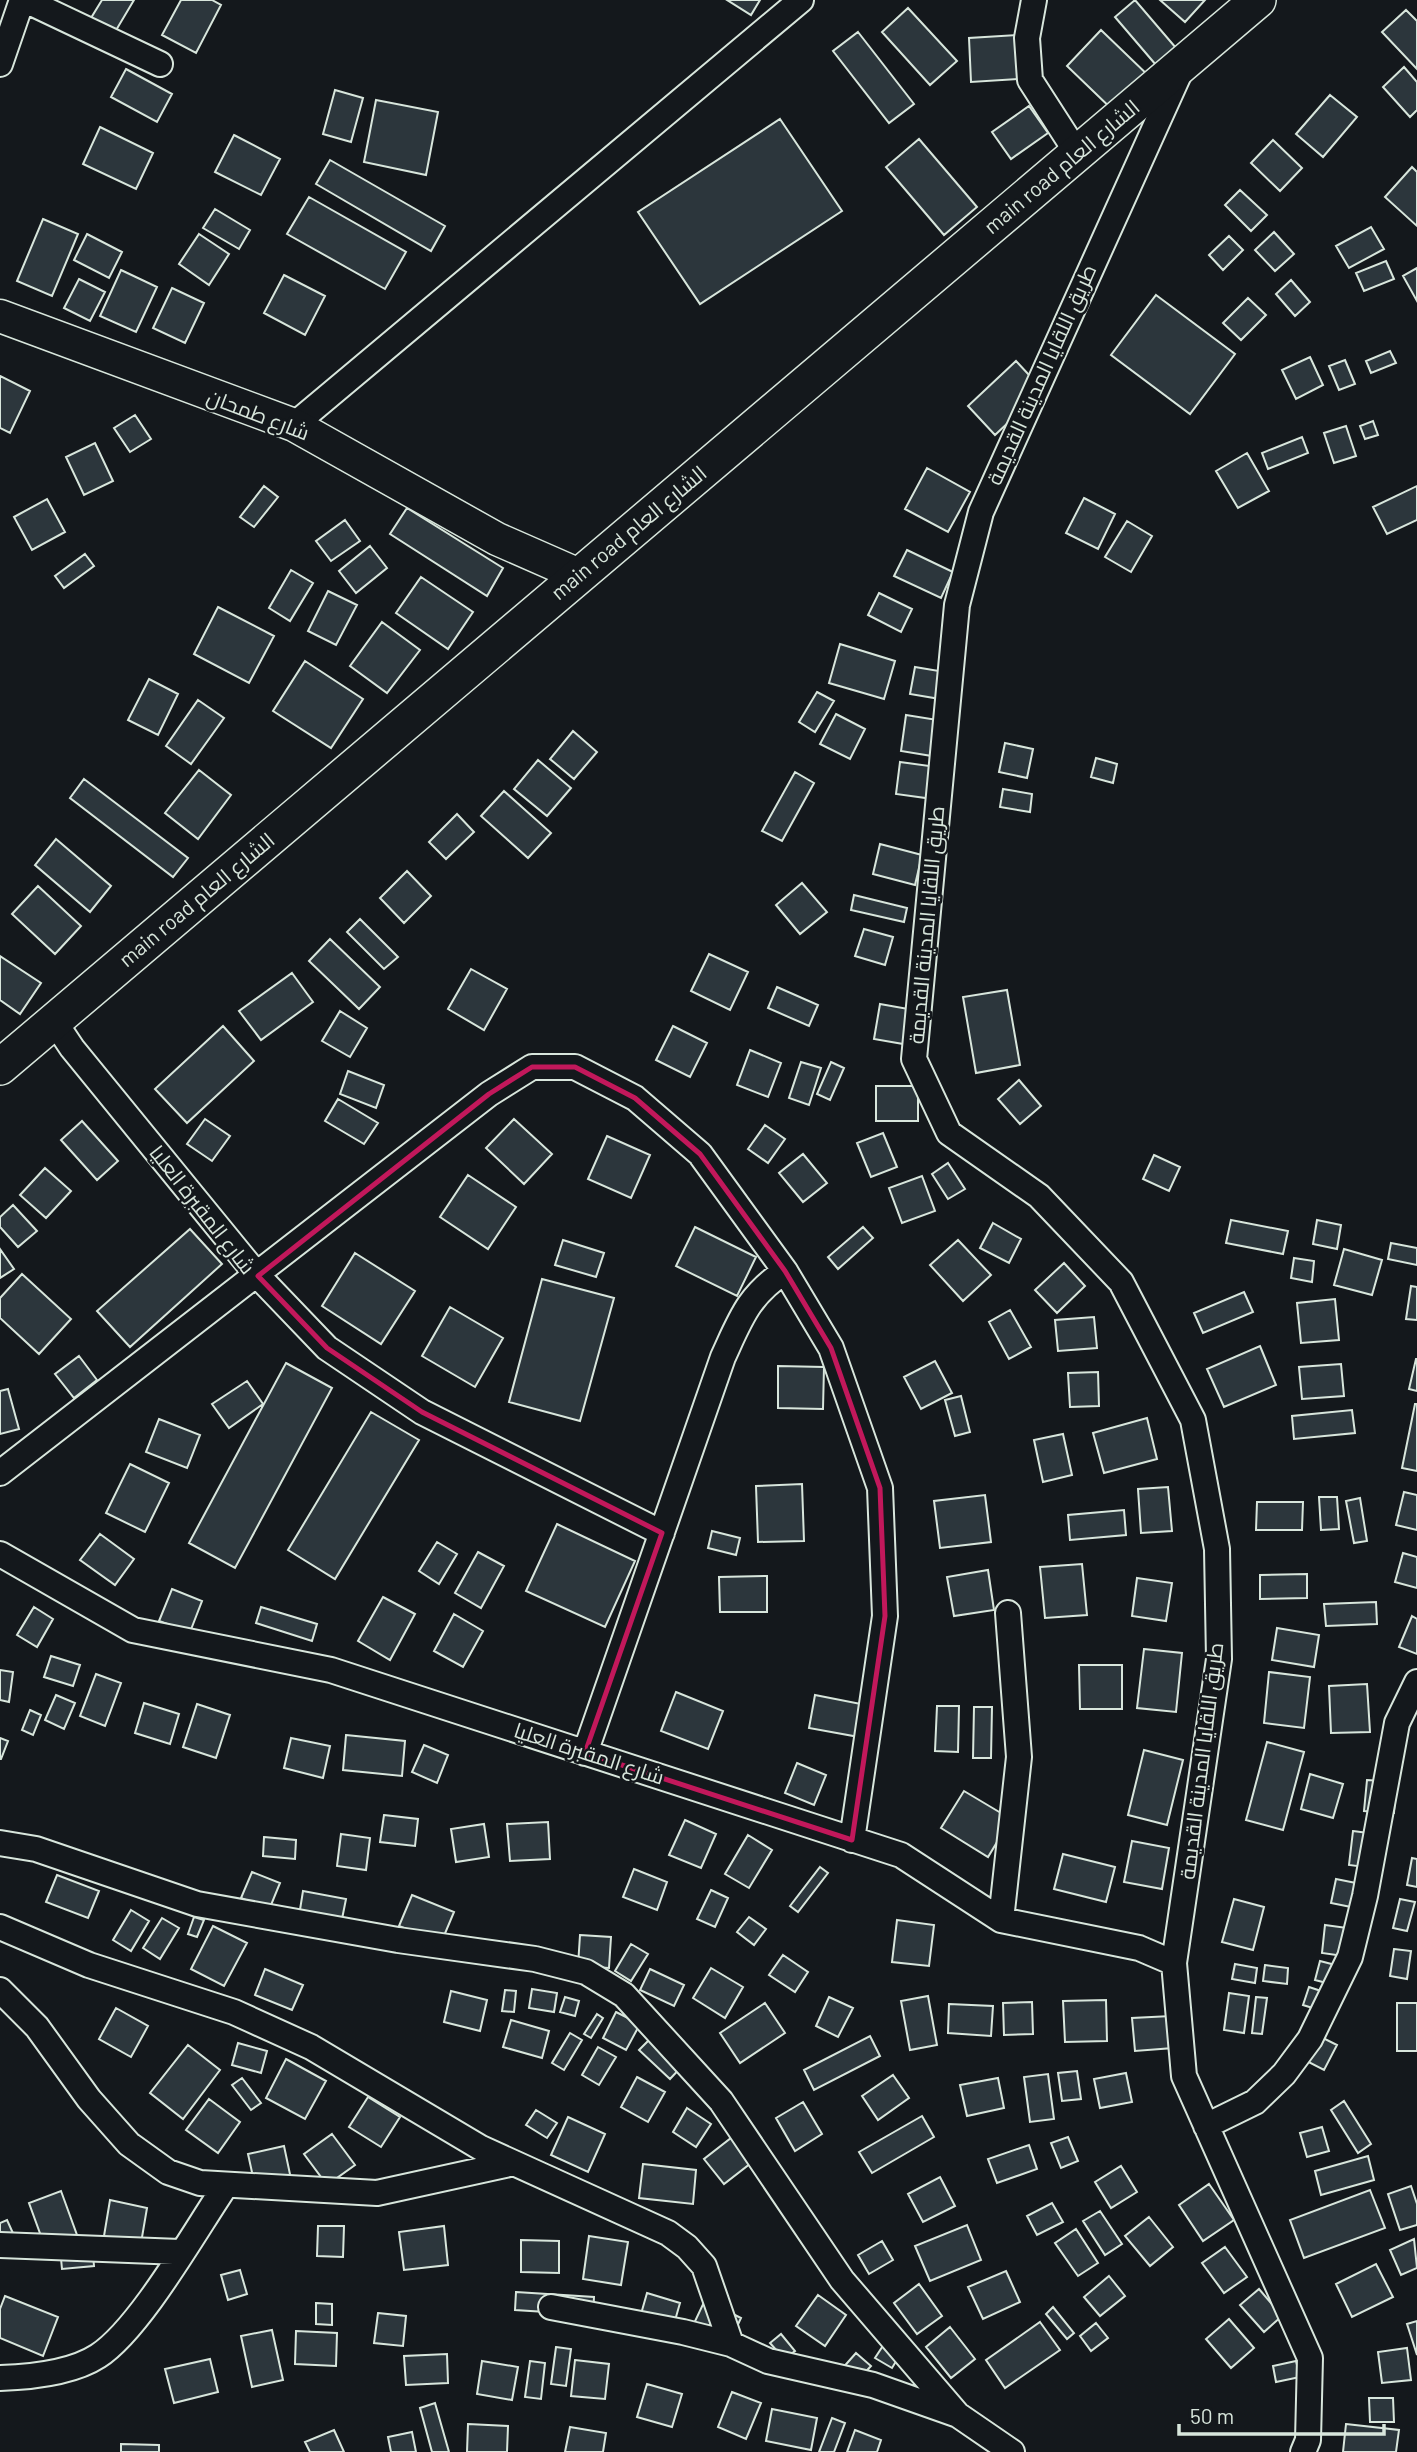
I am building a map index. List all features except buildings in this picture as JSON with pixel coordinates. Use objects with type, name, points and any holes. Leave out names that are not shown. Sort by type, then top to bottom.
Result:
[{"type":"main road","name":"main road الشارع العام","points":[[0,1067],[1258,0]]},
{"type":"street","points":[[0,64],[24,0],[160,64]]},
{"type":"street","points":[[294,425],[801,0]]},
{"type":"street","points":[[1034,0],[1027,38],[1030,80],[1077,153]]},
{"type":"street","name":"طريق اللقايا المدينة القديمة","points":[[1184,63],[1063,325],[981,512],[957,605],[914,1059],[949,1133],[1039,1196],[1121,1282],[1193,1420],[1217,1549],[1219,1659],[1174,1963],[1184,2076],[1310,2358],[1308,2441],[1303,2452]]},
{"type":"street","name":"شارع طمحان","points":[[0,316],[294,425],[498,538],[579,575]]},
{"type":"street","name":"شارع المقبرة العليا","points":[[0,1473],[258,1276],[72,1048],[54,1021]]},
{"type":"street","points":[[662,1533],[422,1412],[327,1348],[258,1276],[489,1094],[532,1067],[575,1067],[635,1098],[699,1154],[785,1271],[831,1348],[880,1488],[885,1616],[852,1840]]},
{"type":"street","points":[[585,1753],[723,1357],[741,1317],[760,1288],[785,1271]]},
{"type":"street","name":"شارع المقبرة العليا","points":[[0,1553],[134,1630],[331,1670],[901,1855],[1000,1920],[1139,1948],[1174,1963]]},
{"type":"street","points":[[1000,1920],[1019,1757],[1008,1614]]},
{"type":"street","points":[[1206,2126],[1255,2102],[1284,2074],[1310,2039],[1350,1957],[1365,1896],[1397,1723],[1417,1682]]},
{"type":"street","points":[[0,1843],[36,1849],[197,1904],[398,1940],[535,1959],[586,1972],[624,1995],[721,2101],[842,2280],[958,2415],[1012,2452]]},
{"type":"street","points":[[0,1927],[89,1965],[234,2012],[300,2042],[481,2148],[668,2233],[687,2247],[704,2266],[731,2344]]},
{"type":"street","points":[[0,1990],[37,2027],[89,2099],[130,2144],[168,2172],[200,2183],[377,2193],[514,2163]]},
{"type":"street","points":[[0,2378],[40,2376],[98,2357],[131,2325],[226,2185]]},
{"type":"street","points":[[0,2245],[180,2252]]},
{"type":"street","points":[[551,2307],[731,2344],[768,2361],[873,2385],[958,2415]]},
{"type":"highlighted area","points":[[532,1067],[575,1067],[635,1098],[700,1154],[785,1271],[831,1348],[880,1488],[885,1616],[852,1840],[585,1753],[662,1533],[422,1412],[327,1348],[258,1276],[489,1094]]}]
